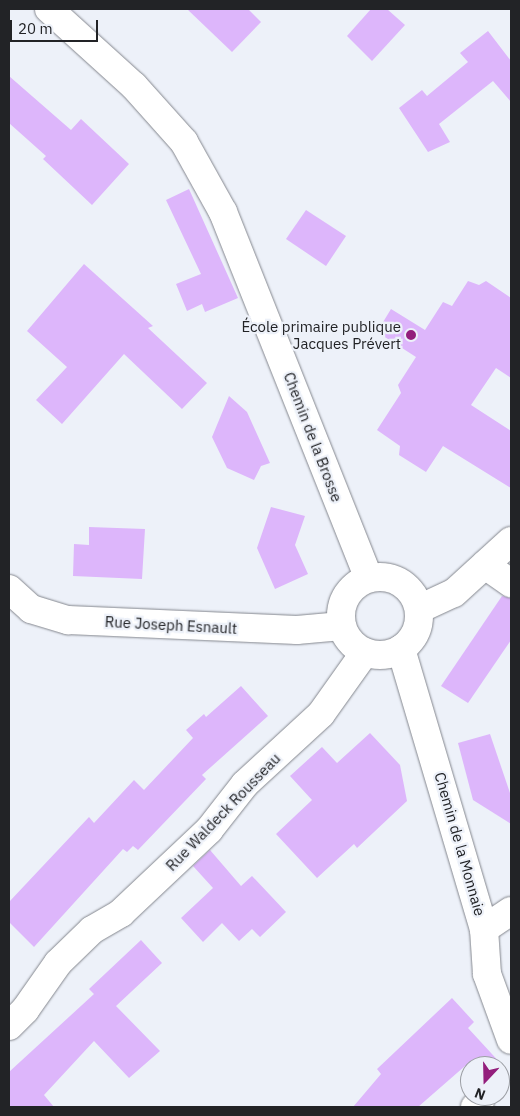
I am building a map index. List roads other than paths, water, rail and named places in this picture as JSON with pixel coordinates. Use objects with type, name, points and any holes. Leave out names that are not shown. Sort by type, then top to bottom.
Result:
[{"type":"street","name":"Chemin de la Brosse","points":[[49,9],[134,86],[184,142],[223,212],[369,578]]},
{"type":"street","points":[[419,609],[454,593],[511,541]]},
{"type":"street","points":[[485,565],[511,583]]},
{"type":"street","points":[[369,578],[395,579],[415,596],[419,609],[416,632],[401,649],[377,655],[365,652],[355,646],[342,626],[342,608],[349,592],[369,578]]},
{"type":"street","name":"Rue Joseph Esnault","points":[[9,589],[32,609],[68,620],[297,630],[342,626]]},
{"type":"street","name":"Chemin de la Monnaie","points":[[401,649],[484,929],[487,974],[511,1040]]},
{"type":"street","name":"Rue Waldeck Rousseau","points":[[9,1026],[25,1010],[58,963],[92,930],[121,913],[209,830],[246,784],[321,714],[365,652]]},
{"type":"street","points":[[484,929],[511,911]]},
{"type":"place","name":"École primaire publique Jacques Prévert","points":[[411,335]]}]
